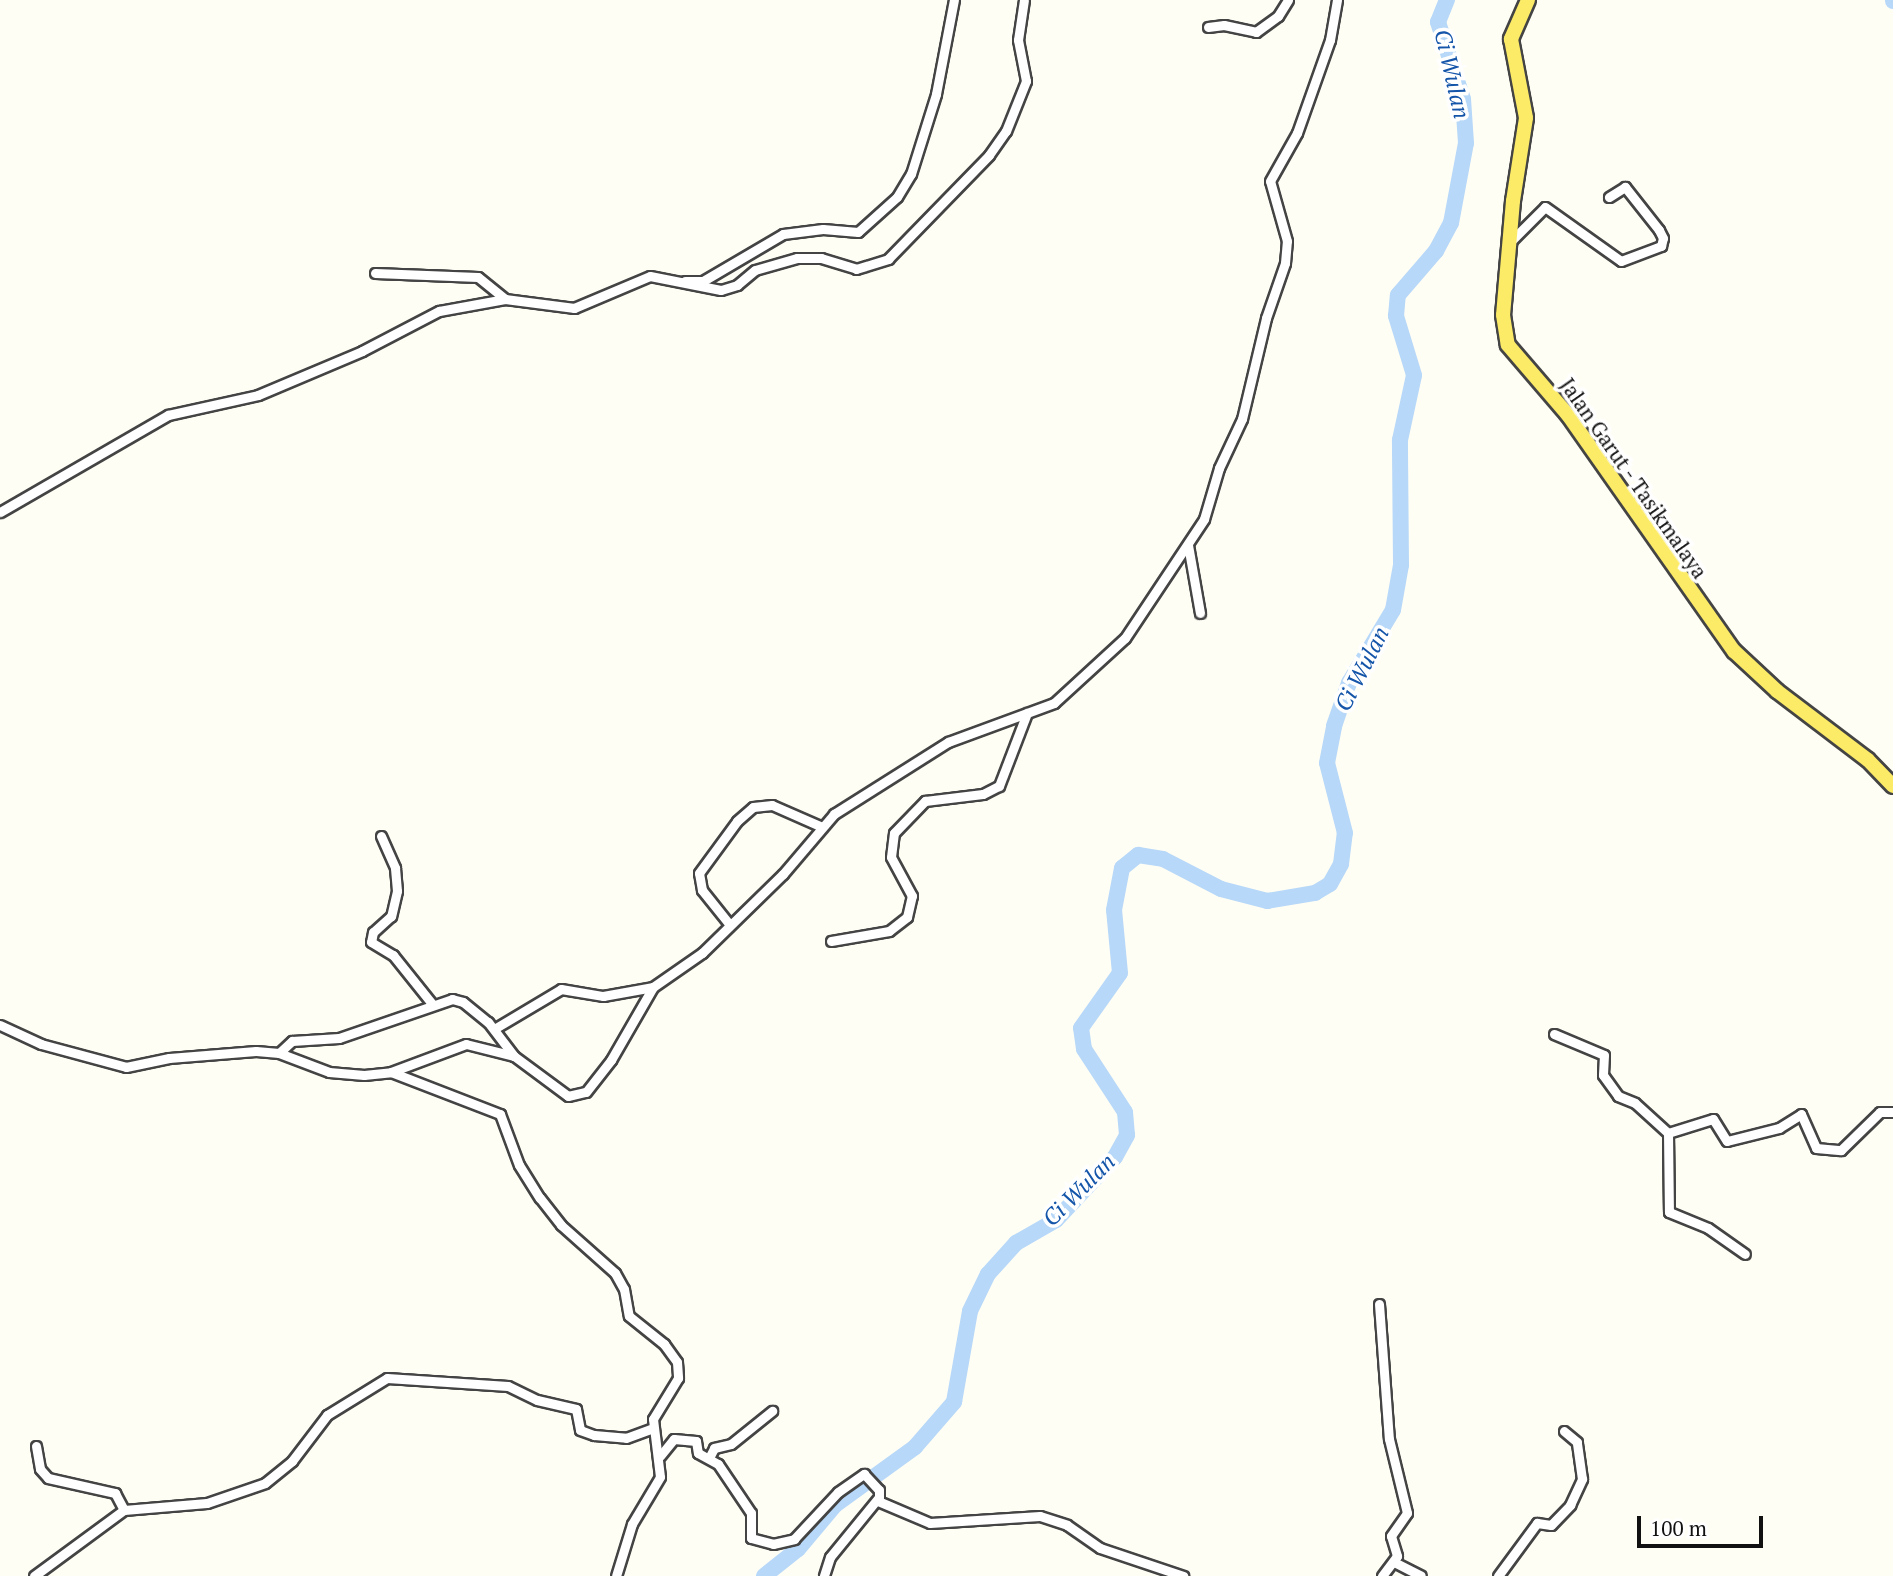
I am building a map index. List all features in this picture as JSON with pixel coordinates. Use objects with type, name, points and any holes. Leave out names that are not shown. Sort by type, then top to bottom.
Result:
[{"type":"main road","name":"Jalan Garut - Tasikmalaya","points":[[1528,0],[1511,39],[1526,118],[1503,315],[1512,351],[1582,434],[1734,651],[1777,691],[1868,760],[1893,786]]},
{"type":"street","points":[[0,512],[177,411],[258,395],[362,351],[433,313],[505,299],[574,309],[650,276],[679,281],[703,281],[783,234],[823,229],[858,232],[897,197],[911,174],[936,94],[954,0]]},
{"type":"street","points":[[679,281],[700,289],[721,290],[737,285],[755,270],[797,258],[821,258],[856,269],[894,256],[989,155],[1006,131],[1026,81],[1017,40],[1024,0]]},
{"type":"street","points":[[1208,27],[1224,25],[1256,32],[1278,16],[1288,0]]},
{"type":"street","points":[[494,1029],[561,989],[570,987],[603,996],[653,987],[678,972],[783,874],[820,826],[948,742],[1054,703],[1114,651],[1204,519],[1251,390],[1266,318],[1285,263],[1287,241],[1270,181],[1297,133],[1330,40],[1337,0]]},
{"type":"street","points":[[1510,242],[1545,206],[1621,261],[1661,246],[1659,230],[1625,187],[1620,186],[1609,197]]},
{"type":"street","points":[[375,273],[478,277],[505,299]]},
{"type":"street","points":[[1188,545],[1200,613]]},
{"type":"street","points":[[831,940],[889,931],[907,917],[912,896],[891,857],[894,833],[925,800],[983,794],[999,786],[1027,713]]},
{"type":"street","points":[[730,925],[702,890],[699,873],[737,821],[753,807],[772,805],[820,826]]},
{"type":"street","points":[[381,836],[395,868],[397,891],[391,916],[373,932],[371,942],[393,955],[433,1005]]},
{"type":"street","points":[[279,1053],[292,1041],[339,1038],[452,999],[463,1002],[494,1029],[514,1056],[562,1094],[579,1096],[602,1073],[653,987]]},
{"type":"street","points":[[0,1025],[41,1044],[126,1068],[169,1058],[243,1051],[279,1053],[329,1072],[391,1072],[466,1044],[514,1056]]},
{"type":"street","points":[[1553,1034],[1604,1055],[1603,1075],[1618,1096],[1634,1103],[1668,1133],[1669,1212],[1708,1228],[1745,1254]]},
{"type":"street","points":[[391,1072],[500,1114],[519,1165],[540,1198],[561,1225],[615,1273],[624,1289],[629,1316],[664,1344],[677,1362],[678,1378],[654,1414],[653,1428],[660,1456],[657,1484],[632,1524],[616,1576]]},
{"type":"street","points":[[1668,1133],[1713,1119],[1727,1141],[1779,1129],[1801,1114],[1818,1149],[1841,1150],[1880,1112],[1893,1112]]},
{"type":"street","points":[[1380,1304],[1389,1440],[1407,1513],[1391,1536],[1398,1552],[1394,1562],[1382,1576]]},
{"type":"street","points":[[34,1576],[124,1510],[207,1503],[265,1483],[292,1461],[327,1415],[387,1377],[508,1386],[539,1401],[576,1409],[579,1428],[591,1435],[626,1438],[653,1428]]},
{"type":"street","points":[[709,1458],[715,1448],[731,1444],[772,1411]]},
{"type":"street","points":[[1498,1576],[1537,1523],[1551,1525],[1570,1505],[1583,1477],[1577,1442],[1564,1431]]},
{"type":"street","points":[[660,1456],[671,1441],[689,1438],[696,1441],[698,1453],[709,1458],[751,1513],[751,1538],[773,1544],[794,1539],[844,1486],[859,1474],[865,1476],[879,1490],[878,1501],[830,1557],[824,1576]]},
{"type":"street","points":[[36,1446],[44,1475],[115,1493],[124,1510]]},
{"type":"street","points":[[878,1501],[930,1523],[1040,1516],[1067,1525],[1100,1548],[1183,1576]]},
{"type":"street","points":[[1394,1562],[1421,1576]]},
{"type":"waterway","name":"Ci Wulan","points":[[764,1576],[798,1549],[835,1505],[915,1447],[954,1402],[970,1311],[988,1274],[1016,1243],[1056,1220],[1115,1157],[1127,1135],[1125,1112],[1084,1049],[1081,1028],[1120,973],[1114,910],[1122,868],[1138,855],[1163,859],[1221,889],[1267,901],[1315,893],[1330,884],[1341,864],[1345,833],[1327,763],[1334,726],[1349,683],[1393,610],[1401,565],[1400,440],[1414,375],[1396,316],[1398,295],[1436,251],[1451,223],[1466,143],[1463,99],[1438,22],[1447,0]]}]
